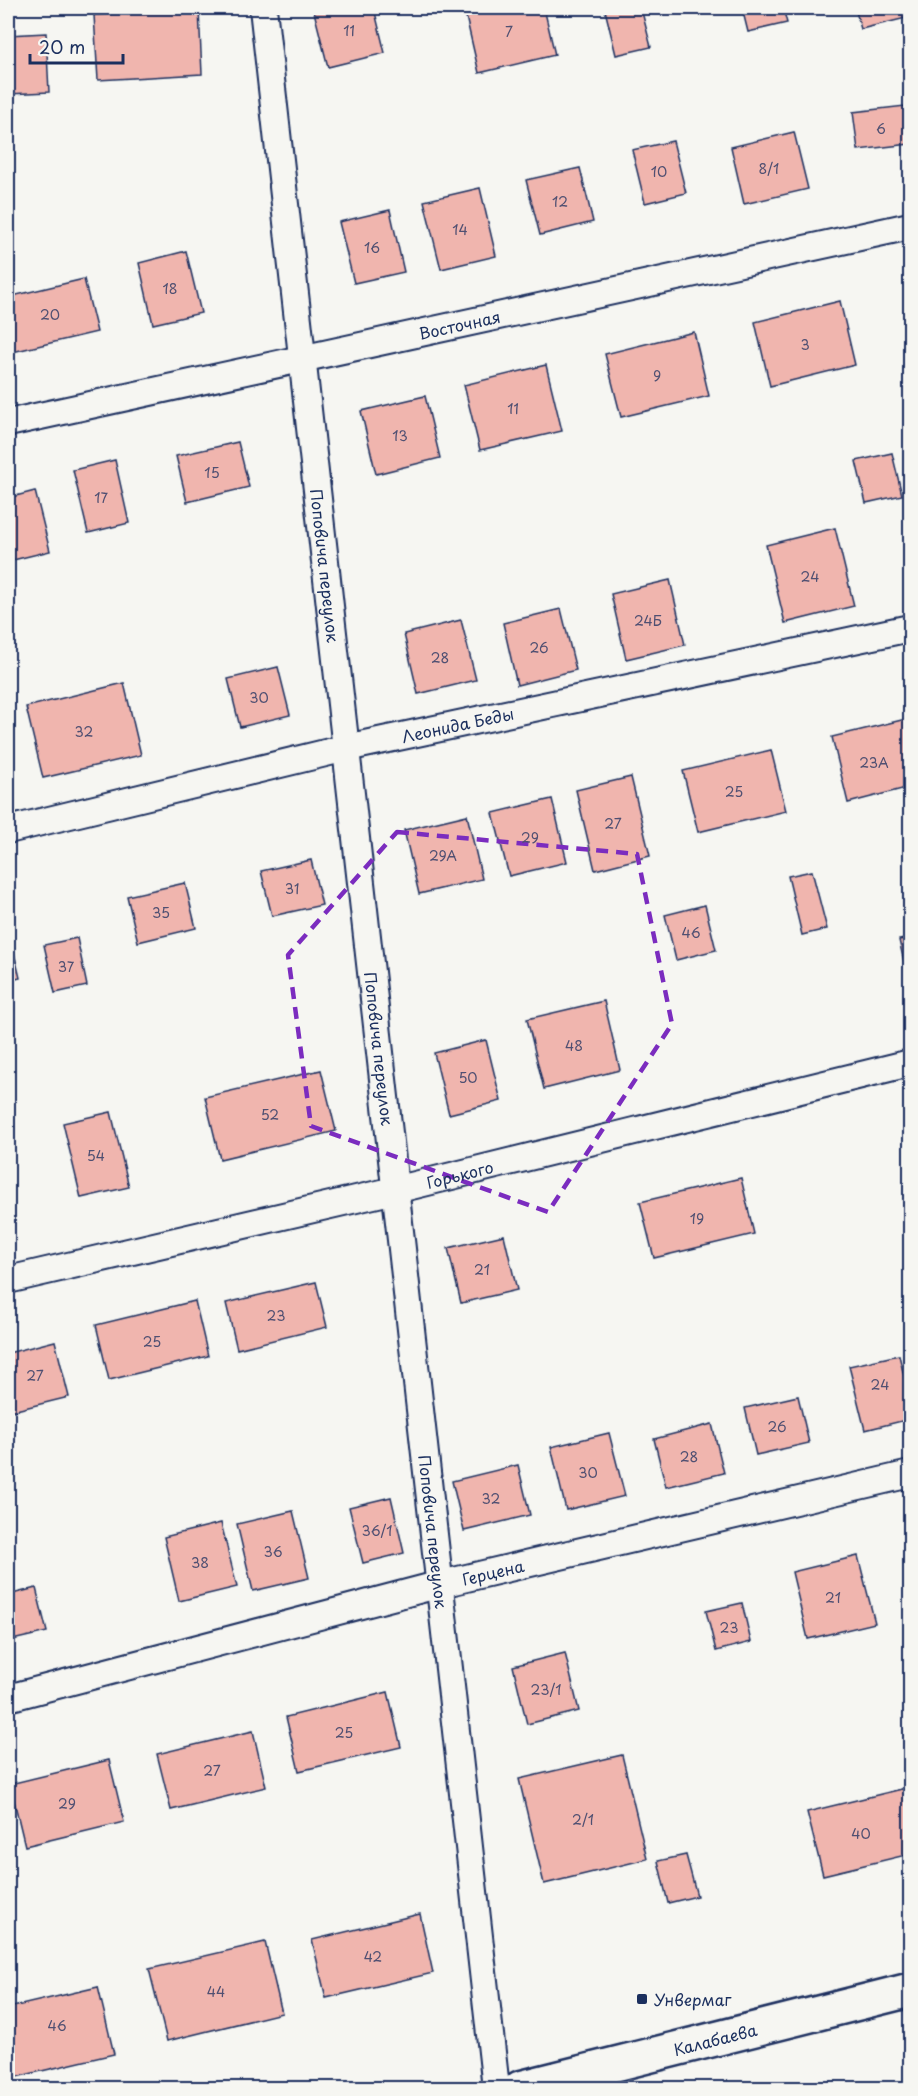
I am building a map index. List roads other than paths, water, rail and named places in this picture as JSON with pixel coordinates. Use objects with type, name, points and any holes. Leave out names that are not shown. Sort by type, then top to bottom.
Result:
[{"type":"street","name":"Поповича переулок","points":[[263,8],[496,2088]]},
{"type":"street","name":"Восточная","points":[[8,423],[910,226]]},
{"type":"street","name":"Леонида Беды","points":[[8,830],[346,748],[910,628]]},
{"type":"street","name":"Горького","points":[[8,1280],[395,1190],[910,1063]]},
{"type":"street","name":"Герцена","points":[[8,1698],[441,1584],[910,1474]]},
{"type":"street","name":"Калабаева","points":[[520,2088],[910,1990]]},
{"type":"place","name":"Унвермаг","points":[[642,1999]]}]
